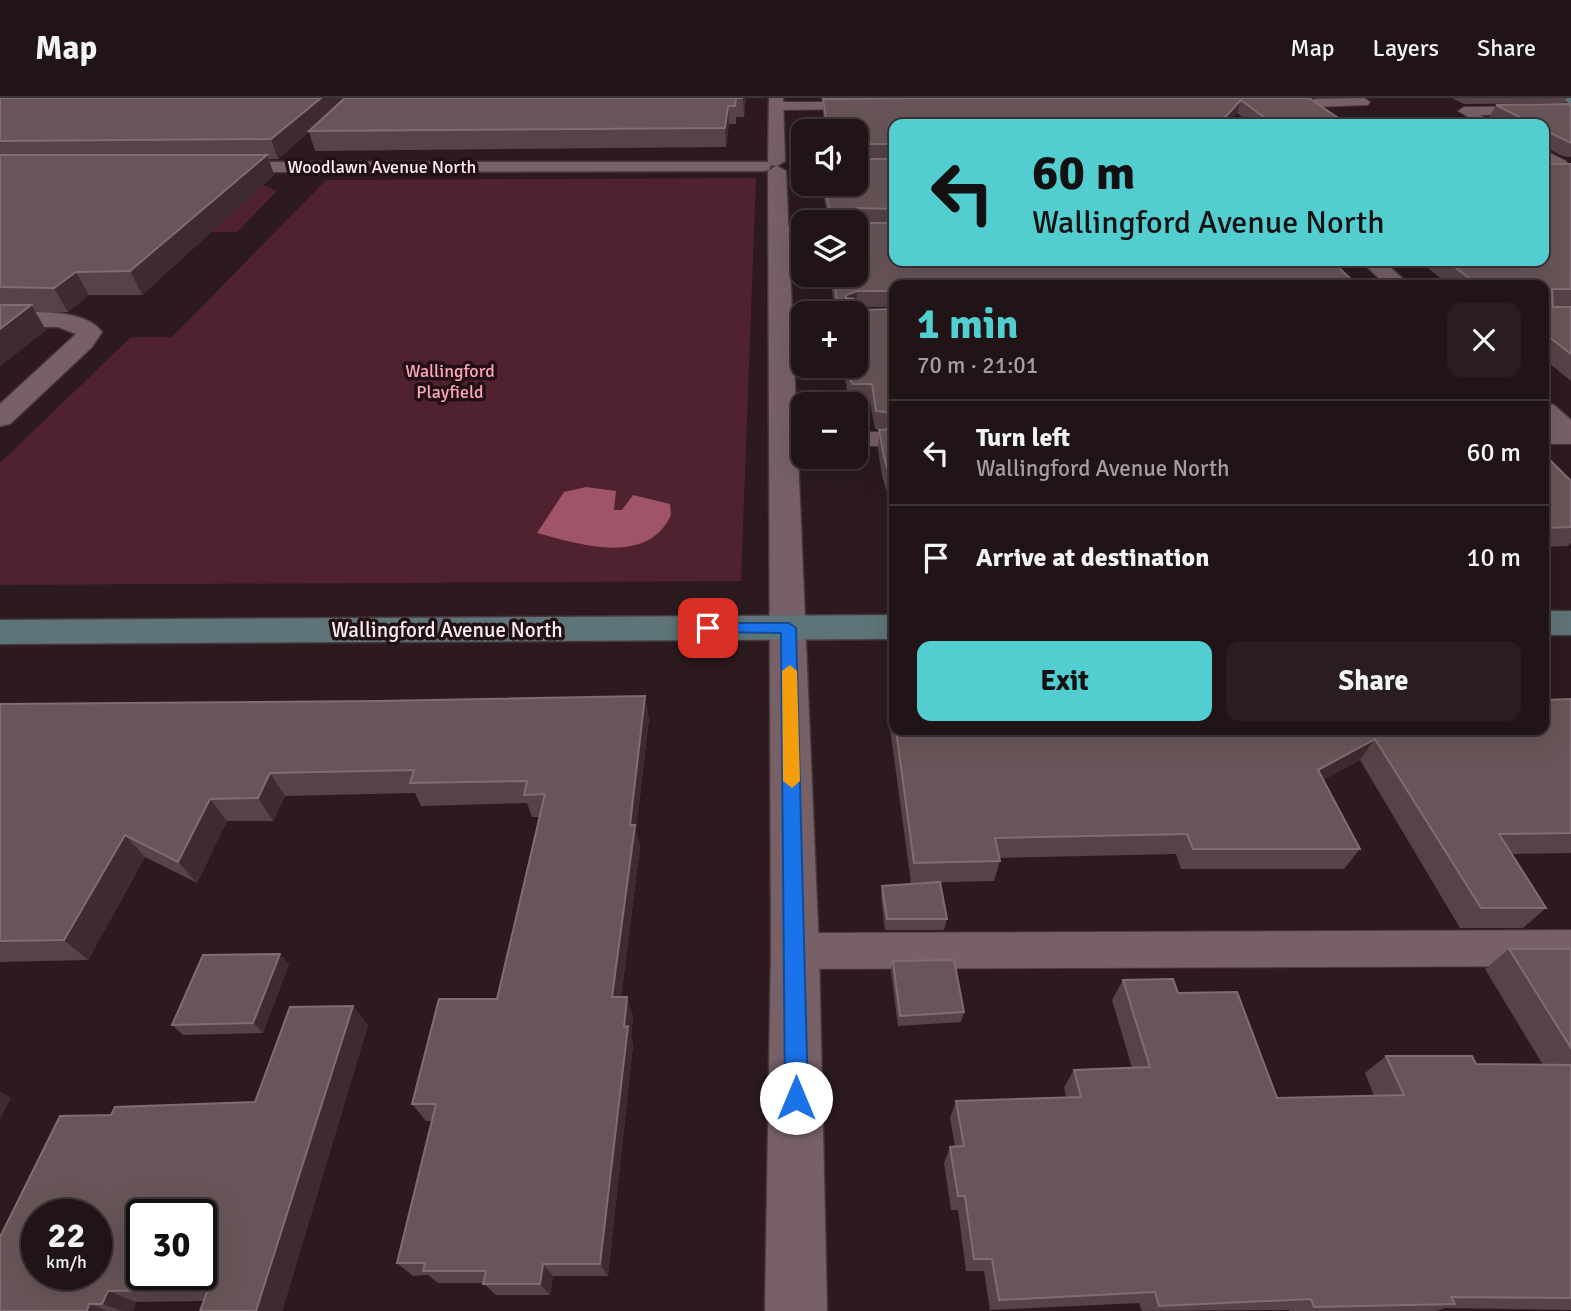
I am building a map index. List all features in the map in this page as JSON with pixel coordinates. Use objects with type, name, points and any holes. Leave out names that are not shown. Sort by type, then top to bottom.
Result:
[{"type":"street","points":[[776,102],[772,166],[791,231]]},
{"type":"street","points":[[284,167],[300,153]]},
{"type":"street","name":"Woodlawn Avenue North","points":[[201,167],[772,166]]},
{"type":"street","points":[[1377,266],[1393,280]]},
{"type":"street","points":[[0,320],[56,320],[78,323],[90,332],[83,342],[0,418]]},
{"type":"street","points":[[1549,416],[1571,436]]},
{"type":"street","points":[[792,469],[789,628],[796,1311]]},
{"type":"street","points":[[1549,623],[1571,623]]},
{"type":"street","name":"Wallingford Avenue North","points":[[0,632],[889,627]]},
{"type":"lane","points":[[1321,118],[1312,111],[1312,100],[1364,102]]},
{"type":"lane","points":[[776,102],[876,106]]},
{"type":"lane","points":[[1479,119],[1464,111],[1571,110]]},
{"type":"lane","points":[[1549,437],[1571,436]]},
{"type":"lane","points":[[868,439],[889,439]]},
{"type":"lane","points":[[794,951],[1571,948]]},
{"type":"green space","name":"Wallingford Playfield","points":[[756,178],[741,581],[0,585],[0,463],[131,337],[172,337],[326,180]]},
{"type":"green space","points":[[161,186],[265,186],[277,191],[237,232],[209,232]]},
{"type":"shaded area","points":[[586,487],[616,491],[614,510],[622,510],[633,495],[670,504],[671,515],[660,531],[646,541],[629,546],[592,546],[537,533],[564,492]]},
{"type":"building","points":[[0,98],[321,98],[271,139],[0,141]]},
{"type":"building","points":[[345,98],[736,98],[735,106],[728,106],[725,128],[309,131]]},
{"type":"building","points":[[1309,98],[1340,119],[1266,119],[1241,100],[1224,119],[889,119],[889,144],[868,144],[868,119],[826,119],[823,99]]},
{"type":"building","points":[[1571,104],[1571,143],[1549,132],[1549,119],[1523,119],[1496,105]]},
{"type":"building","points":[[0,155],[267,155],[130,271],[76,272],[54,288],[0,287]]},
{"type":"building","points":[[868,159],[889,159],[889,209],[830,210],[827,196],[868,196]]},
{"type":"building","points":[[1549,164],[1571,164],[1571,289],[1552,289],[1553,307],[1571,307],[1571,354],[1549,337],[1549,280],[1472,280],[1453,266],[1549,266]]},
{"type":"building","points":[[868,223],[889,223],[889,266],[1337,266],[1352,280],[889,280],[889,291],[857,291],[846,295],[846,298],[855,301],[837,301],[835,287],[868,287]]},
{"type":"building","points":[[0,305],[31,305],[0,329]]},
{"type":"building","points":[[889,309],[889,412],[876,411],[872,384],[852,384],[850,378],[868,378],[868,310]]},
{"type":"building","points":[[889,429],[889,473],[884,457],[879,430]]},
{"type":"building","points":[[1549,459],[1571,481],[1571,527],[1549,528]]},
{"type":"building","points":[[645,696],[630,825],[635,825],[612,997],[627,997],[624,1027],[628,1026],[600,1264],[543,1264],[540,1284],[483,1284],[486,1271],[423,1271],[425,1263],[397,1263],[436,1104],[412,1104],[439,999],[497,999],[545,794],[524,795],[527,781],[410,783],[414,770],[270,773],[258,798],[210,799],[178,862],[125,835],[64,940],[0,941],[0,704]]},
{"type":"building","points":[[1571,699],[1571,833],[1499,834],[1546,908],[1481,908],[1375,739],[1318,770],[1360,849],[1193,849],[1187,834],[995,838],[1000,861],[914,863],[897,735],[1549,735],[1549,700]]},
{"type":"building","points":[[940,882],[947,919],[887,919],[882,886]]},
{"type":"building","points":[[1509,949],[1571,949],[1571,1048]]},
{"type":"building","points":[[280,954],[253,1023],[172,1025],[203,955]]},
{"type":"building","points":[[954,960],[964,1012],[900,1016],[893,961]]},
{"type":"building","points":[[1173,979],[1178,993],[1237,992],[1277,1098],[1404,1095],[1386,1056],[1472,1056],[1476,1064],[1571,1065],[1571,1298],[1451,1297],[1455,1304],[1314,1307],[1311,1299],[1159,1306],[1155,1292],[999,1300],[992,1259],[974,1259],[965,1196],[958,1196],[950,1147],[964,1146],[956,1101],[1081,1097],[1074,1070],[1150,1067],[1123,980]]},
{"type":"building","points":[[353,1006],[256,1311],[200,1311],[208,1290],[217,1290],[217,1199],[126,1199],[126,1290],[158,1290],[108,1291],[102,1304],[89,1304],[87,1311],[0,1311],[0,1237],[60,1116],[111,1115],[115,1107],[255,1102],[290,1007]]},
{"type":"slow traffic","points":[[790,671],[792,781]]},
{"type":"route","points":[[708,628],[789,628],[796,1098]]}]
